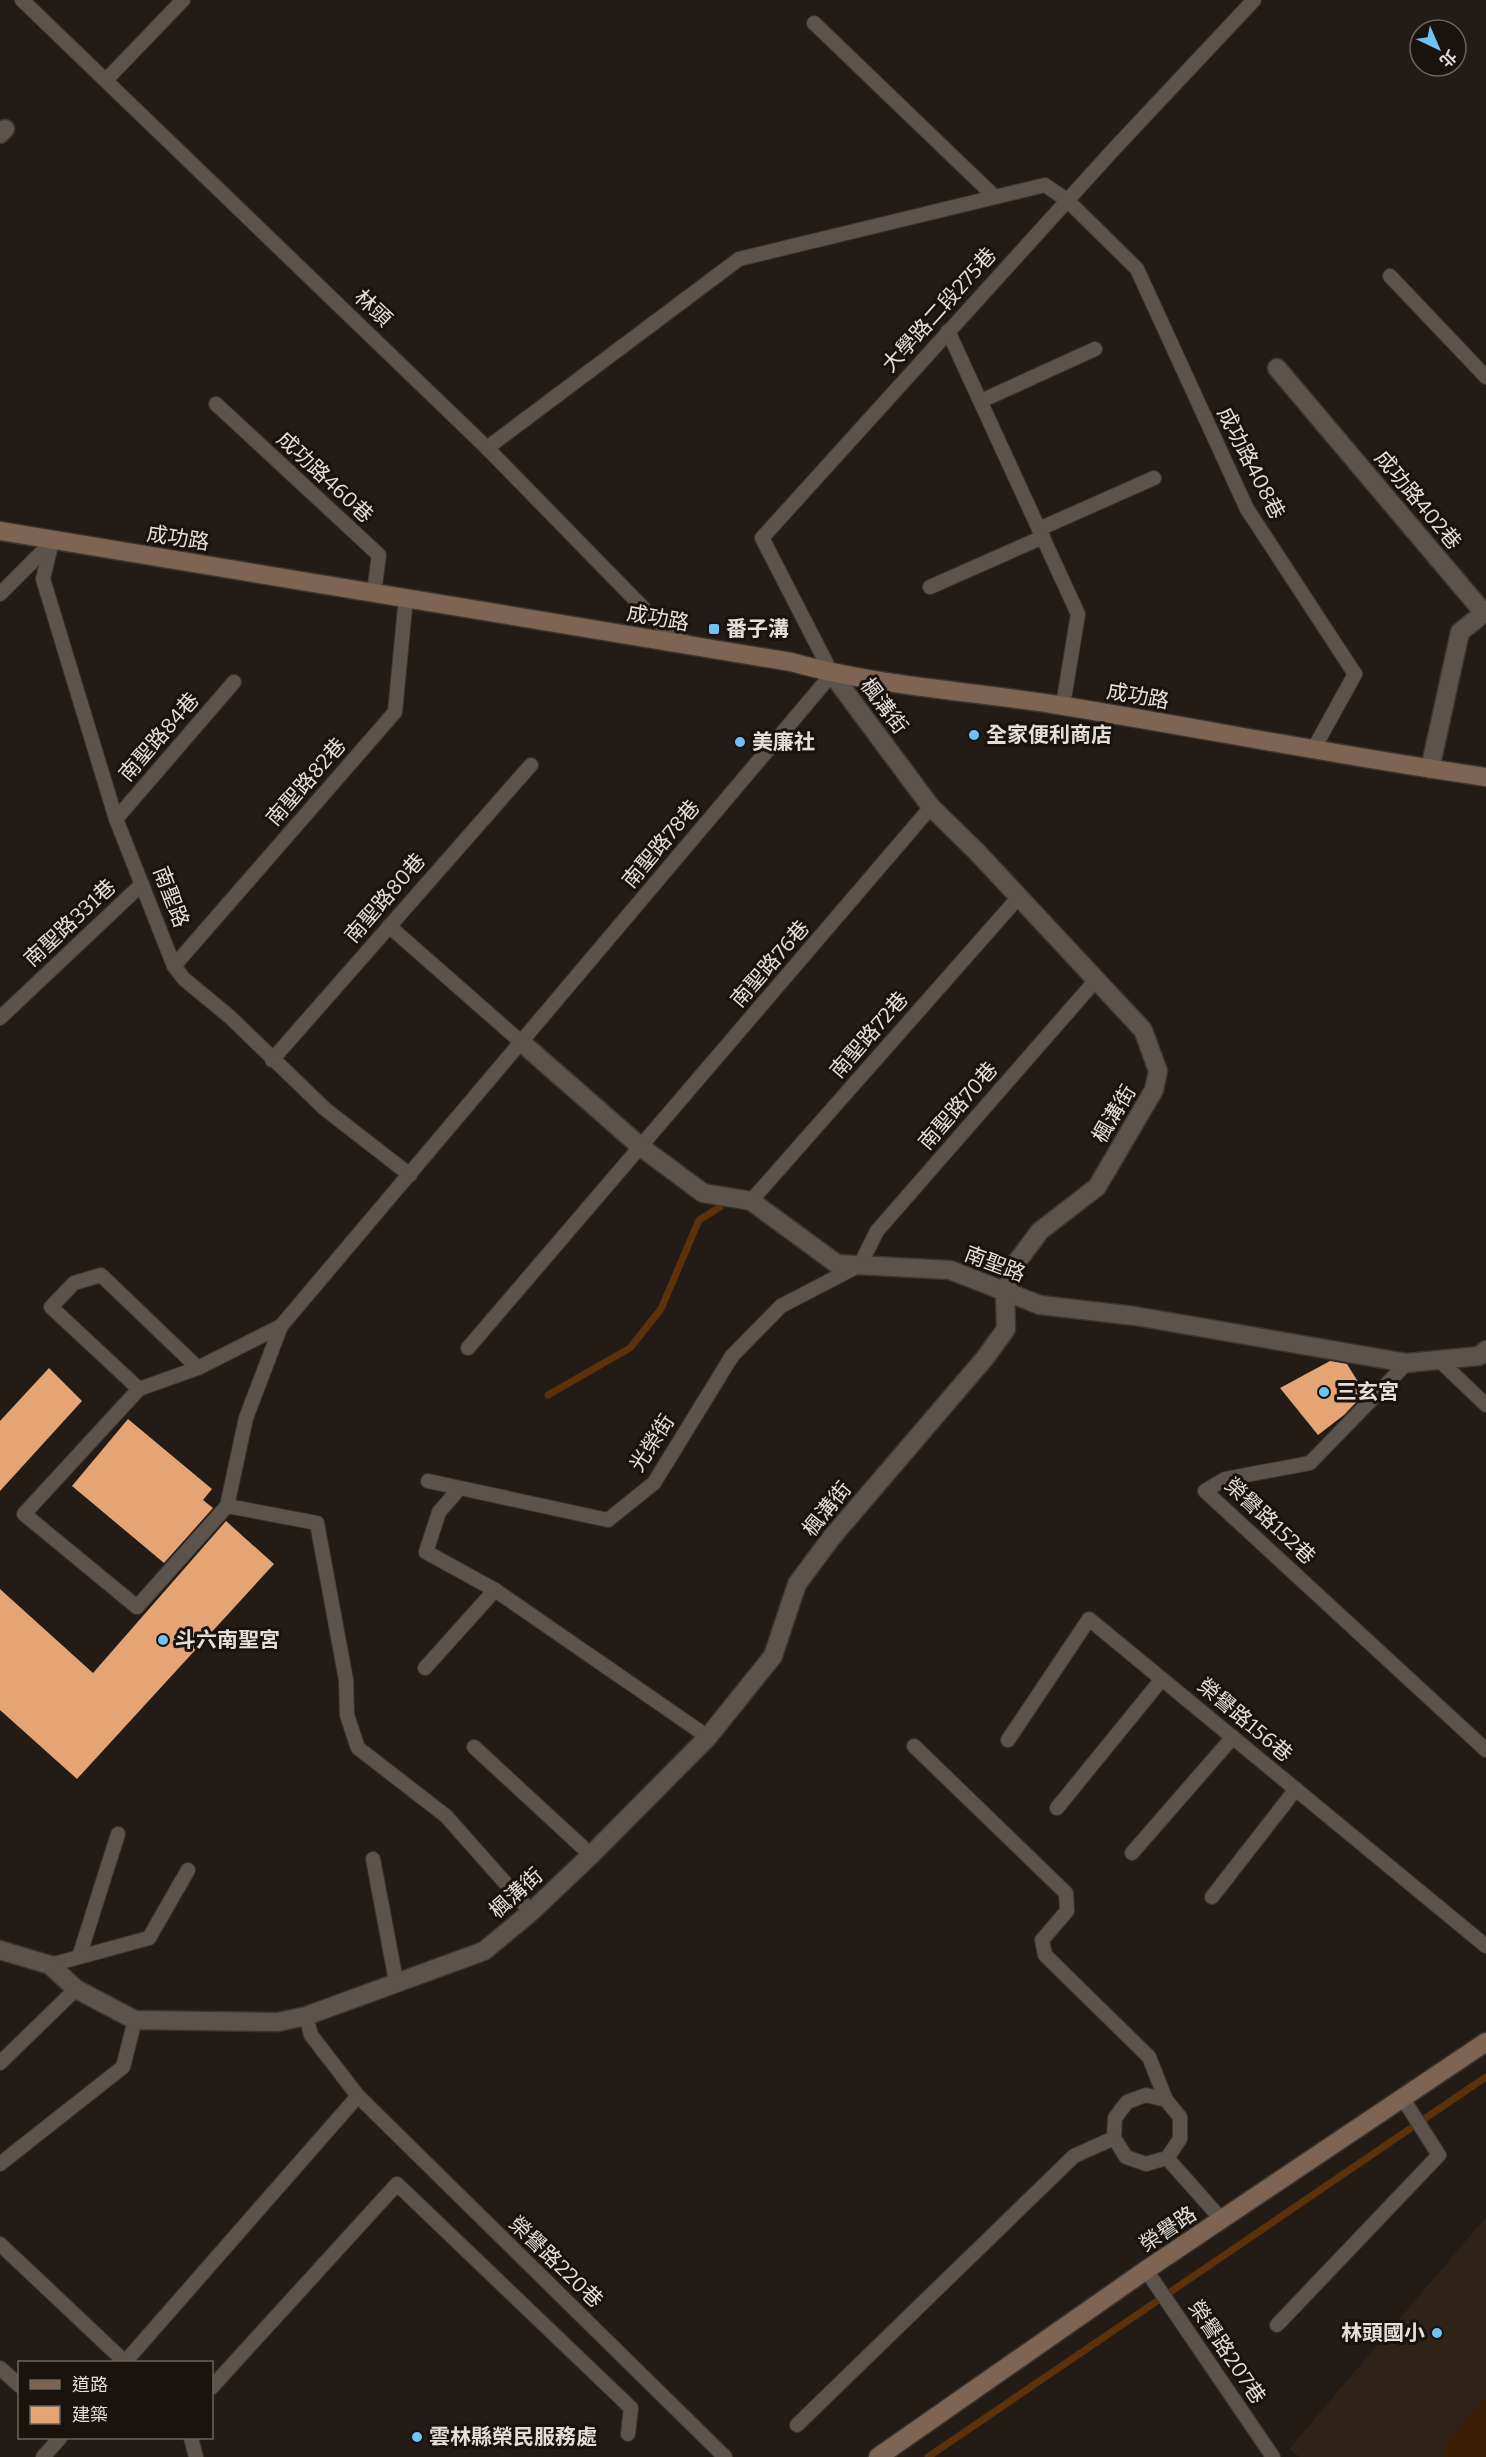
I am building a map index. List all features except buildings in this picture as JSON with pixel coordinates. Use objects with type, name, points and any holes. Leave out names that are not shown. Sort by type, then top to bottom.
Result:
[{"type":"main road","name":"成功路","points":[[0,531],[791,662],[832,674],[1063,705],[1313,750],[1486,777]]},
{"type":"main road","name":"榮譽路","points":[[878,2457],[1146,2270],[1486,2042]]},
{"type":"street","name":"成功路402巷","points":[[1277,368],[1484,613],[1460,632],[1430,769]]},
{"type":"street","name":"楓溝街","points":[[0,1950],[50,1965],[76,1989],[135,2020],[278,2022],[306,2016],[396,1981],[484,1951],[531,1912],[591,1855],[708,1737],[773,1656],[798,1584],[832,1536],[985,1358],[1006,1329],[1005,1293],[1016,1263],[1040,1231],[1097,1187],[1154,1090],[1158,1071],[1143,1030],[932,807],[832,674]]},
{"type":"street","name":"南聖路","points":[[521,1042],[641,1147],[703,1193],[751,1201],[837,1264],[950,1270],[1040,1305],[1135,1316],[1407,1363],[1479,1356],[1486,1350]]},
{"type":"lane","name":"林頭","points":[[22,0],[107,79],[487,448],[655,620],[694,647]]},
{"type":"lane","points":[[107,79],[183,0]]},
{"type":"lane","name":"大學路二段275巷","points":[[832,674],[762,538],[1067,200],[1254,0]]},
{"type":"lane","points":[[814,23],[995,197]]},
{"type":"lane","points":[[487,448],[740,259],[1045,185],[1067,200]]},
{"type":"lane","name":"成功路408巷","points":[[1067,200],[1137,269],[1247,509],[1355,674],[1313,750]]},
{"type":"lane","points":[[1390,276],[1486,377]]},
{"type":"lane","points":[[948,331],[1078,614],[1063,705]]},
{"type":"lane","points":[[981,402],[1095,349]]},
{"type":"lane","name":"成功路460巷","points":[[216,404],[379,555],[374,592]]},
{"type":"lane","points":[[930,587],[1154,478]]},
{"type":"lane","points":[[0,594],[52,541]]},
{"type":"lane","name":"南聖路","points":[[52,541],[43,579],[116,819],[174,966],[325,1109],[411,1175]]},
{"type":"lane","name":"南聖路82巷","points":[[174,966],[395,712],[406,597]]},
{"type":"lane","name":"南聖路78巷","points":[[281,1326],[411,1175],[832,674]]},
{"type":"lane","name":"南聖路84巷","points":[[116,819],[234,682]]},
{"type":"lane","name":"南聖路80巷","points":[[272,1060],[531,765]]},
{"type":"lane","name":"南聖路76巷","points":[[468,1348],[932,807]]},
{"type":"lane","name":"南聖路331巷","points":[[0,1018],[142,884]]},
{"type":"lane","name":"南聖路72巷","points":[[751,1201],[1018,898]]},
{"type":"lane","points":[[389,926],[521,1042]]},
{"type":"lane","name":"南聖路70巷","points":[[860,1265],[877,1231],[1096,980]]},
{"type":"lane","name":"光榮街","points":[[428,1481],[608,1520],[654,1483],[732,1356],[781,1305],[860,1265]]},
{"type":"lane","points":[[139,1389],[51,1307],[74,1283],[101,1275],[198,1368]]},
{"type":"lane","points":[[281,1326],[246,1418],[227,1506],[137,1607],[24,1514],[139,1389],[198,1368],[281,1326]]},
{"type":"lane","points":[[1439,1360],[1486,1405]]},
{"type":"lane","name":"榮譽路152巷","points":[[1407,1363],[1310,1463],[1225,1479],[1205,1491],[1486,1750]]},
{"type":"lane","points":[[460,1488],[439,1512],[426,1552],[495,1590],[708,1737]]},
{"type":"lane","points":[[227,1506],[317,1523],[346,1680],[347,1715],[358,1748],[446,1816],[531,1912]]},
{"type":"lane","points":[[425,1668],[495,1590]]},
{"type":"lane","name":"榮譽路156巷","points":[[1008,1740],[1089,1619],[1486,1946]]},
{"type":"lane","points":[[1057,1808],[1162,1679]]},
{"type":"lane","points":[[1132,1853],[1233,1737]]},
{"type":"lane","points":[[914,1746],[1066,1893],[1067,1911],[1042,1940],[1045,1955],[1149,2057],[1166,2100],[1180,2117],[1180,2139],[1167,2157],[1146,2164],[1126,2157],[1114,2138],[1115,2118],[1127,2102],[1146,2095],[1166,2100]]},
{"type":"lane","points":[[474,1747],[591,1855]]},
{"type":"lane","points":[[1212,1897],[1296,1789]]},
{"type":"lane","points":[[79,1957],[118,1834]]},
{"type":"lane","points":[[373,1858],[396,1981]]},
{"type":"lane","points":[[50,1965],[149,1938],[188,1870]]},
{"type":"lane","points":[[0,2063],[76,1989]]},
{"type":"lane","name":"榮譽路220巷","points":[[306,2016],[311,2035],[358,2096],[725,2457]]},
{"type":"lane","points":[[0,2164],[123,2067],[135,2020]]},
{"type":"lane","points":[[126,2361],[358,2096]]},
{"type":"lane","points":[[1277,2325],[1439,2155],[1403,2099]]},
{"type":"lane","points":[[796,2425],[1074,2156],[1114,2138]]},
{"type":"lane","points":[[1167,2157],[1222,2220]]},
{"type":"lane","points":[[213,2386],[397,2184],[631,2408],[628,2434]]},
{"type":"lane","points":[[0,2244],[124,2361]]},
{"type":"lane","name":"榮譽路207巷","points":[[1146,2270],[1273,2457]]},
{"type":"lane","points":[[0,2368],[18,2384]]},
{"type":"lane","points":[[43,2457],[59,2439]]},
{"type":"lane","points":[[191,2439],[196,2457]]},
{"type":"shaded area","name":"林頭國小","points":[[1486,2217],[1486,2457],[1300,2457],[1289,2449]]},
{"type":"shaded area","points":[[1486,2395],[1486,2457],[1445,2457],[1445,2444]]},
{"type":"waterway","points":[[548,1395],[630,1348],[661,1309],[699,1220],[720,1207]]},
{"type":"waterway","points":[[928,2457],[1486,2077]]},
{"type":"place","name":"番子溝","points":[[714,629]]},
{"type":"place","name":"全家便利商店","points":[[974,735]]},
{"type":"place","name":"美廉社","points":[[740,742]]},
{"type":"place","name":"三玄宮","points":[[1324,1392]]},
{"type":"place","name":"斗六南聖宮","points":[[163,1640]]},
{"type":"place","name":"林頭國小","points":[[1437,2333]]},
{"type":"place","name":"雲林縣榮民服務處","points":[[417,2437]]}]
